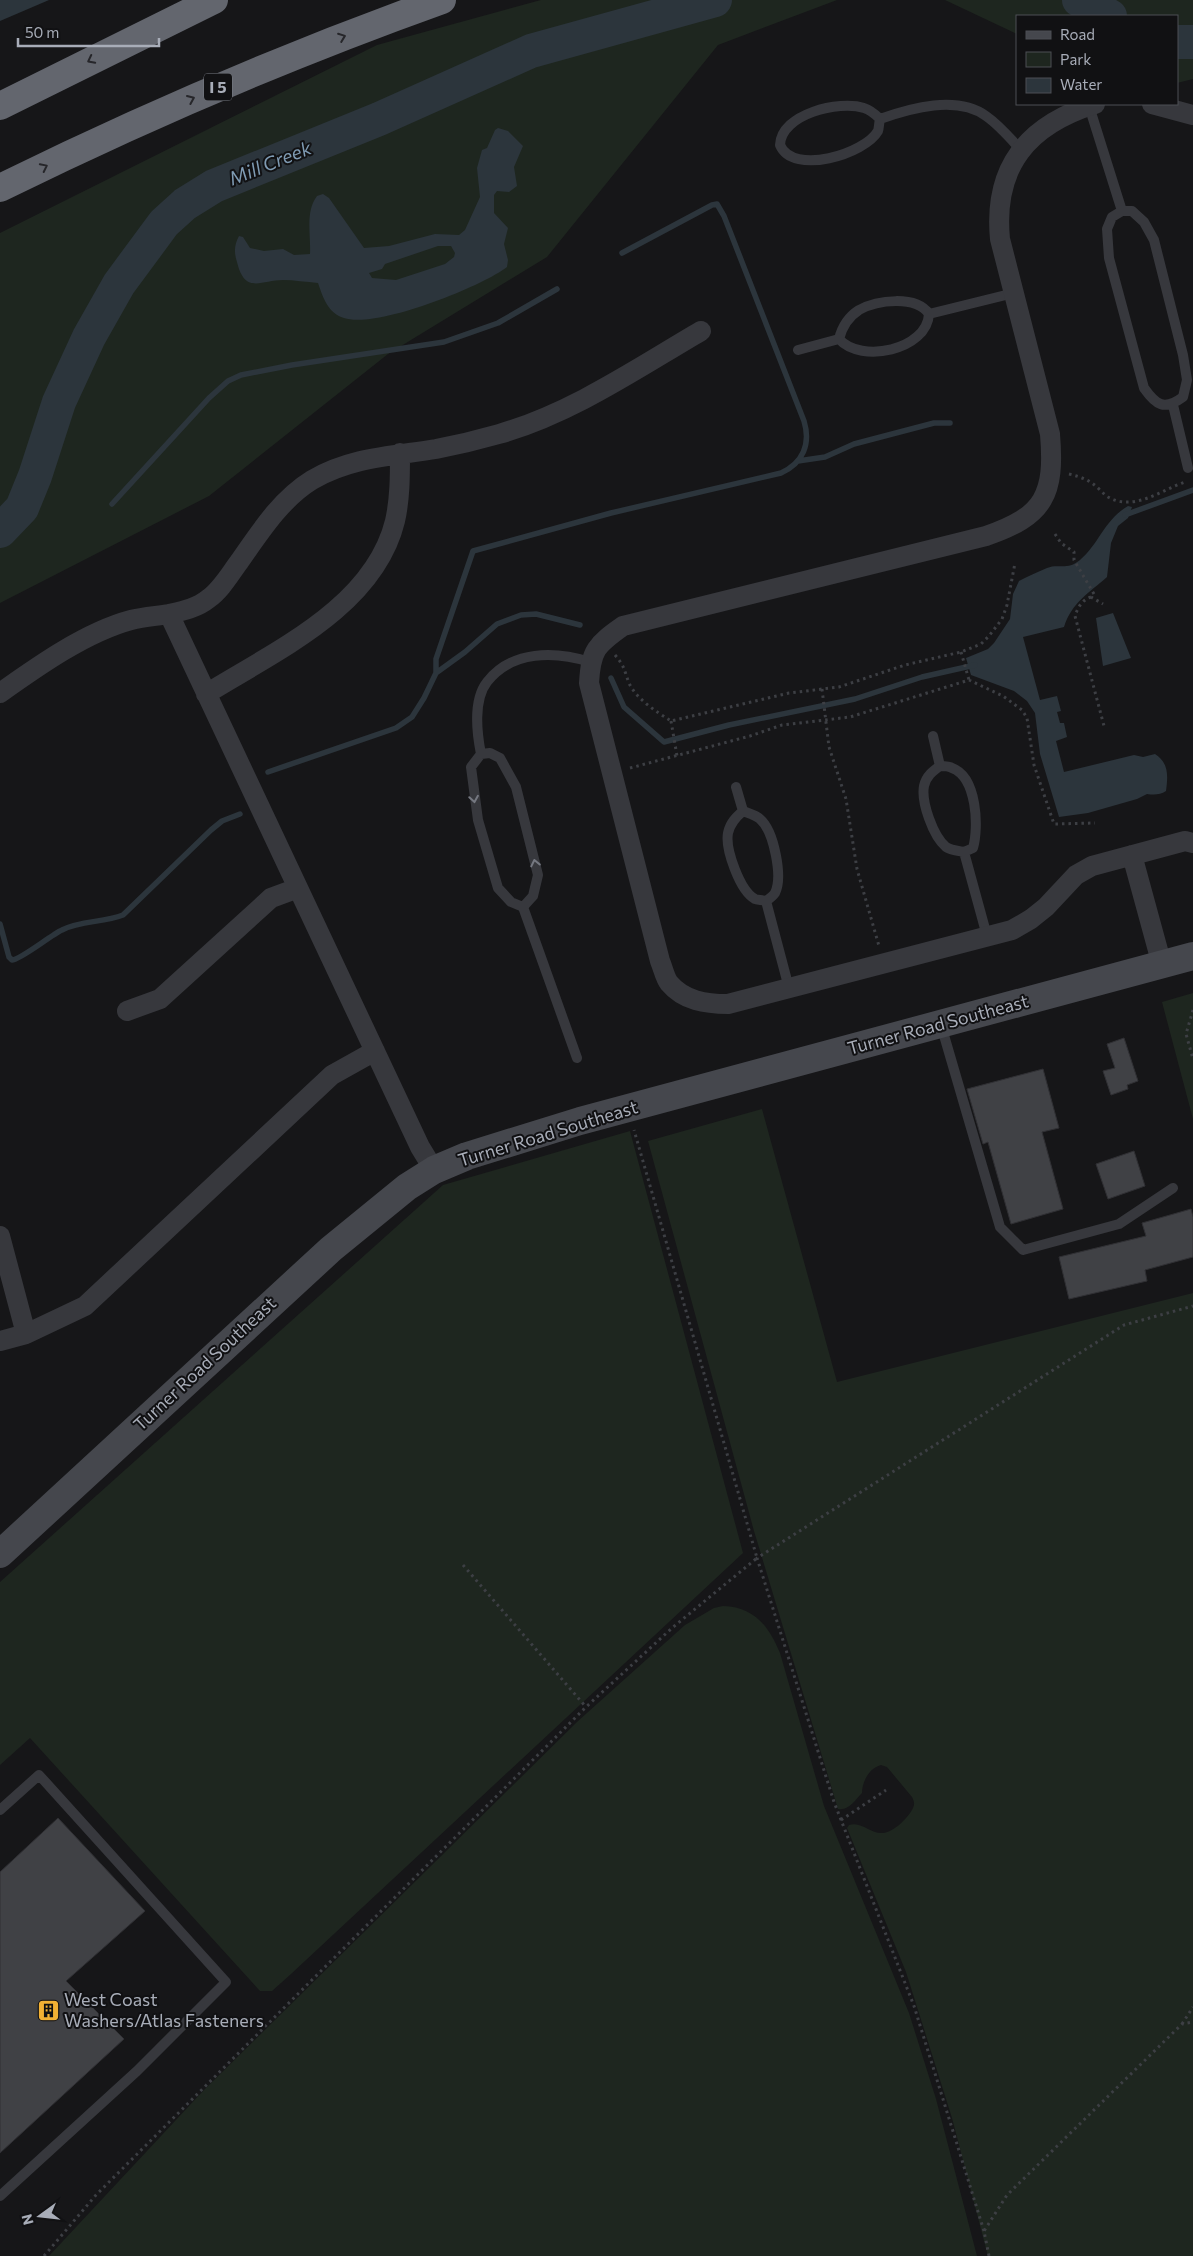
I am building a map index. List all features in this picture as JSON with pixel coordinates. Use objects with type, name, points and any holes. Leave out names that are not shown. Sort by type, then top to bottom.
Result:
[{"type":"highway","points":[[0,106],[214,0]]},
{"type":"highway","name":"I 5","points":[[0,188],[100,139],[188,100],[308,51],[442,0]]},
{"type":"main road","name":"Turner Road Southeast","points":[[0,1554],[330,1249],[407,1187],[434,1170],[467,1156],[518,1139],[1193,956]]},
{"type":"street","points":[[1092,105],[1056,119],[1037,132],[1020,149],[1002,193],[998,220],[1000,239],[1050,434],[1051,470],[1048,485],[1040,505],[1024,519],[1006,529],[986,536],[623,626],[597,648],[590,662],[590,683],[660,961],[669,983],[684,996],[707,1004],[728,1004],[1012,930],[1031,919],[1046,907],[1076,875],[1092,866],[1185,841],[1193,843]]},
{"type":"street","points":[[1156,105],[1193,115]]},
{"type":"street","points":[[0,693],[45,661],[110,627],[132,620],[191,608],[208,599],[226,580],[268,521],[291,497],[311,481],[333,469],[357,461],[462,443],[500,434],[566,409],[701,332]]},
{"type":"street","points":[[206,694],[325,620],[351,596],[372,570],[385,548],[395,522],[400,489],[400,453]]},
{"type":"street","points":[[169,614],[420,1147],[434,1170]]},
{"type":"street","points":[[1132,855],[1162,965]]},
{"type":"street","points":[[127,1011],[160,999],[271,898],[298,888]]},
{"type":"street","points":[[0,1341],[26,1334],[85,1306],[332,1075],[375,1052]]},
{"type":"street","points":[[0,1236],[26,1334]]},
{"type":"lane","points":[[1092,105],[1122,211]]},
{"type":"lane","points":[[842,106],[864,108],[873,112],[880,119],[878,131],[868,142],[850,151],[828,158],[812,162],[795,159],[784,153],[780,145],[783,133],[794,120],[816,112],[842,106]]},
{"type":"lane","points":[[880,119],[932,106],[964,106],[985,115],[1001,128],[1020,149]]},
{"type":"lane","points":[[1122,211],[1132,211],[1144,222],[1154,240],[1183,355],[1187,380],[1183,398],[1173,405],[1162,406],[1152,400],[1144,388],[1109,258],[1107,229],[1112,217],[1122,211]]},
{"type":"lane","points":[[929,314],[1014,293]]},
{"type":"lane","points":[[892,301],[915,304],[926,309],[929,314],[929,322],[923,332],[910,342],[891,349],[875,352],[855,350],[845,346],[839,339],[842,328],[848,320],[859,310],[875,304],[892,301]]},
{"type":"lane","points":[[798,350],[839,339]]},
{"type":"lane","points":[[1173,405],[1188,468]]},
{"type":"lane","points":[[481,754],[478,738],[477,709],[486,683],[506,666],[528,656],[568,655],[590,662]]},
{"type":"lane","points":[[933,736],[940,766]]},
{"type":"lane","points":[[523,907],[533,896],[538,875],[516,787],[500,758],[490,753],[481,754],[471,767],[472,785],[486,853],[498,888],[511,902],[523,907],[577,1058]]},
{"type":"lane","points":[[940,766],[953,768],[964,776],[972,794],[976,816],[976,835],[973,848],[964,852],[946,848],[933,830],[926,810],[924,786],[931,772],[940,766]]},
{"type":"lane","points":[[736,787],[743,810],[760,819],[770,832],[776,857],[778,883],[774,894],[766,901]]},
{"type":"lane","points":[[743,810],[733,819],[728,834],[732,862],[742,886],[755,899],[766,901]]},
{"type":"lane","points":[[964,852],[987,936]]},
{"type":"lane","points":[[766,901],[790,988]]},
{"type":"lane","points":[[941,1024],[1000,1227],[1023,1250],[1119,1224],[1173,1188]]},
{"type":"lane","points":[[0,1810],[39,1774],[226,1982],[136,2071],[0,2196]]},
{"type":"path","points":[[1051,470],[1084,477],[1106,497],[1124,502],[1146,500],[1171,487],[1193,481]]},
{"type":"path","points":[[1055,534],[1061,544],[1074,552],[1074,560],[1094,594],[1078,608],[1075,616],[1104,726]]},
{"type":"path","points":[[671,721],[789,693],[839,687],[905,665],[961,652],[981,644],[1002,619],[1007,605],[1015,563]]},
{"type":"path","points":[[1090,598],[1103,604]]},
{"type":"path","points":[[603,641],[627,672],[629,683],[634,692],[650,707],[671,721],[677,756]]},
{"type":"path","points":[[961,652],[969,680]]},
{"type":"path","points":[[612,773],[750,736],[767,728],[850,717],[874,711],[969,680],[1003,696],[1022,710],[1027,718],[1034,764],[1054,824],[1095,823]]},
{"type":"path","points":[[822,689],[829,747],[846,799],[857,869],[884,963]]},
{"type":"path","points":[[1193,1010],[1186,1034],[1193,1059]]},
{"type":"path","points":[[628,1108],[757,1558],[841,1820],[914,2006],[984,2231],[989,2256]]},
{"type":"path","points":[[44,2256],[96,2194],[586,1707],[672,1628],[757,1558],[1124,1325],[1193,1306]]},
{"type":"path","points":[[463,1564],[586,1707]]},
{"type":"path","points":[[841,1820],[886,1790]]},
{"type":"path","points":[[984,2231],[1007,2196],[1182,2024],[1193,2007]]},
{"type":"path","points":[[1182,2024],[1193,2022]]},
{"type":"green space","points":[[541,0],[837,0],[718,45],[547,257],[388,354],[209,496],[0,603],[0,233],[377,45]]},
{"type":"green space","points":[[945,0],[1193,0],[1193,79],[1178,83],[1178,15],[1016,15],[1016,34]]},
{"type":"green space","points":[[1193,993],[1193,1119],[1162,1002]]},
{"type":"green space","points":[[762,1109],[837,1382],[1193,1293],[1193,2256],[988,2256],[952,2118],[906,1972],[847,1828],[849,1825],[854,1824],[878,1833],[887,1832],[900,1824],[908,1816],[914,1807],[914,1801],[887,1767],[881,1765],[870,1772],[863,1784],[862,1793],[854,1802],[849,1807],[838,1809],[754,1531],[648,1141]]},
{"type":"green space","points":[[630,1131],[743,1553],[291,1974],[272,1991],[260,1991],[30,1738],[0,1765],[0,1582],[443,1185]]},
{"type":"green space","points":[[723,1606],[734,1607],[752,1614],[771,1634],[780,1653],[824,1806],[909,2013],[936,2099],[977,2256],[49,2256],[203,2091],[578,1721],[685,1625],[714,1608]]},
{"type":"water","points":[[0,0],[49,0],[0,21]]},
{"type":"water","points":[[498,128],[508,131],[523,146],[514,167],[517,186],[509,192],[497,191],[494,195],[494,213],[508,228],[504,244],[508,260],[507,267],[494,275],[475,285],[428,304],[403,312],[359,320],[344,318],[334,313],[324,299],[318,283],[283,280],[255,283],[244,279],[240,272],[235,252],[239,236],[243,237],[250,248],[264,251],[283,249],[294,255],[310,254],[309,223],[311,209],[317,196],[323,194],[329,198],[364,248],[389,246],[435,234],[459,235],[465,230],[480,197],[477,168],[482,150],[487,148],[495,130]],"holes":[[[438,246],[451,246],[455,253],[454,257],[445,264],[396,280],[372,278],[369,273],[382,269],[385,264]]]},
{"type":"water","points":[[1128,506],[1132,507],[1128,518],[1118,526],[1111,543],[1107,577],[1076,604],[1067,618],[1064,627],[1023,637],[1040,700],[1057,696],[1061,711],[1057,712],[1060,723],[1064,723],[1067,737],[1056,741],[1064,772],[1134,755],[1143,757],[1155,754],[1163,761],[1165,766],[1167,775],[1166,791],[1157,794],[1147,794],[1137,799],[1088,813],[1059,817],[1040,754],[1035,713],[1027,701],[1014,691],[971,675],[966,658],[988,649],[994,643],[1010,619],[1013,594],[1019,581],[1051,567],[1067,566],[1080,560],[1087,554],[1113,518]]},
{"type":"water","points":[[1113,613],[1131,658],[1103,666],[1096,618]]},
{"type":"building","points":[[1124,1038],[1138,1081],[1127,1085],[1128,1089],[1111,1095],[1103,1071],[1115,1068],[1107,1044]]},
{"type":"building","points":[[1043,1069],[1059,1128],[1042,1132],[1063,1209],[1011,1224],[988,1142],[983,1144],[967,1089]]},
{"type":"building","points":[[1134,1151],[1145,1186],[1108,1199],[1096,1164]]},
{"type":"building","points":[[1191,1209],[1193,1217],[1193,1257],[1145,1270],[1147,1281],[1069,1299],[1059,1257],[1146,1236],[1142,1223]]},
{"type":"building","name":"West Coast Washers/Atlas Fasteners","points":[[58,1818],[145,1911],[66,1981],[124,2039],[0,2153],[0,1872]]},
{"type":"waterway","name":"Mill Creek","points":[[0,531],[22,508],[35,476],[59,402],[89,337],[119,284],[164,223],[185,204],[214,186],[379,119],[531,51],[715,0]]},
{"type":"waterway","name":"Mill Creek","points":[[1079,0],[1108,15]]},
{"type":"waterway","name":"Mill Creek","points":[[1178,42],[1193,42]]},
{"type":"waterway","points":[[436,673],[436,659],[473,551],[611,513],[781,473],[795,464],[803,452],[806,445],[804,421],[724,216],[717,204],[622,253]]},
{"type":"waterway","points":[[112,504],[209,398],[228,381],[241,375],[292,365],[444,342],[498,323],[557,289]]},
{"type":"waterway","points":[[798,461],[825,457],[854,444],[934,423],[950,423]]},
{"type":"waterway","points":[[1125,515],[1193,490]]},
{"type":"waterway","points":[[268,772],[396,728],[412,717],[436,673],[465,652],[497,624],[521,615],[536,614],[580,625]]},
{"type":"waterway","points":[[611,678],[624,707],[664,742],[729,725],[855,699],[922,677],[975,665]]},
{"type":"waterway","points":[[0,924],[9,957],[12,960],[22,956],[69,927],[123,915],[211,830],[222,821],[240,814]]},
{"type":"place","name":"West Coast Washers/Atlas Fasteners","points":[[48,2010]]}]
